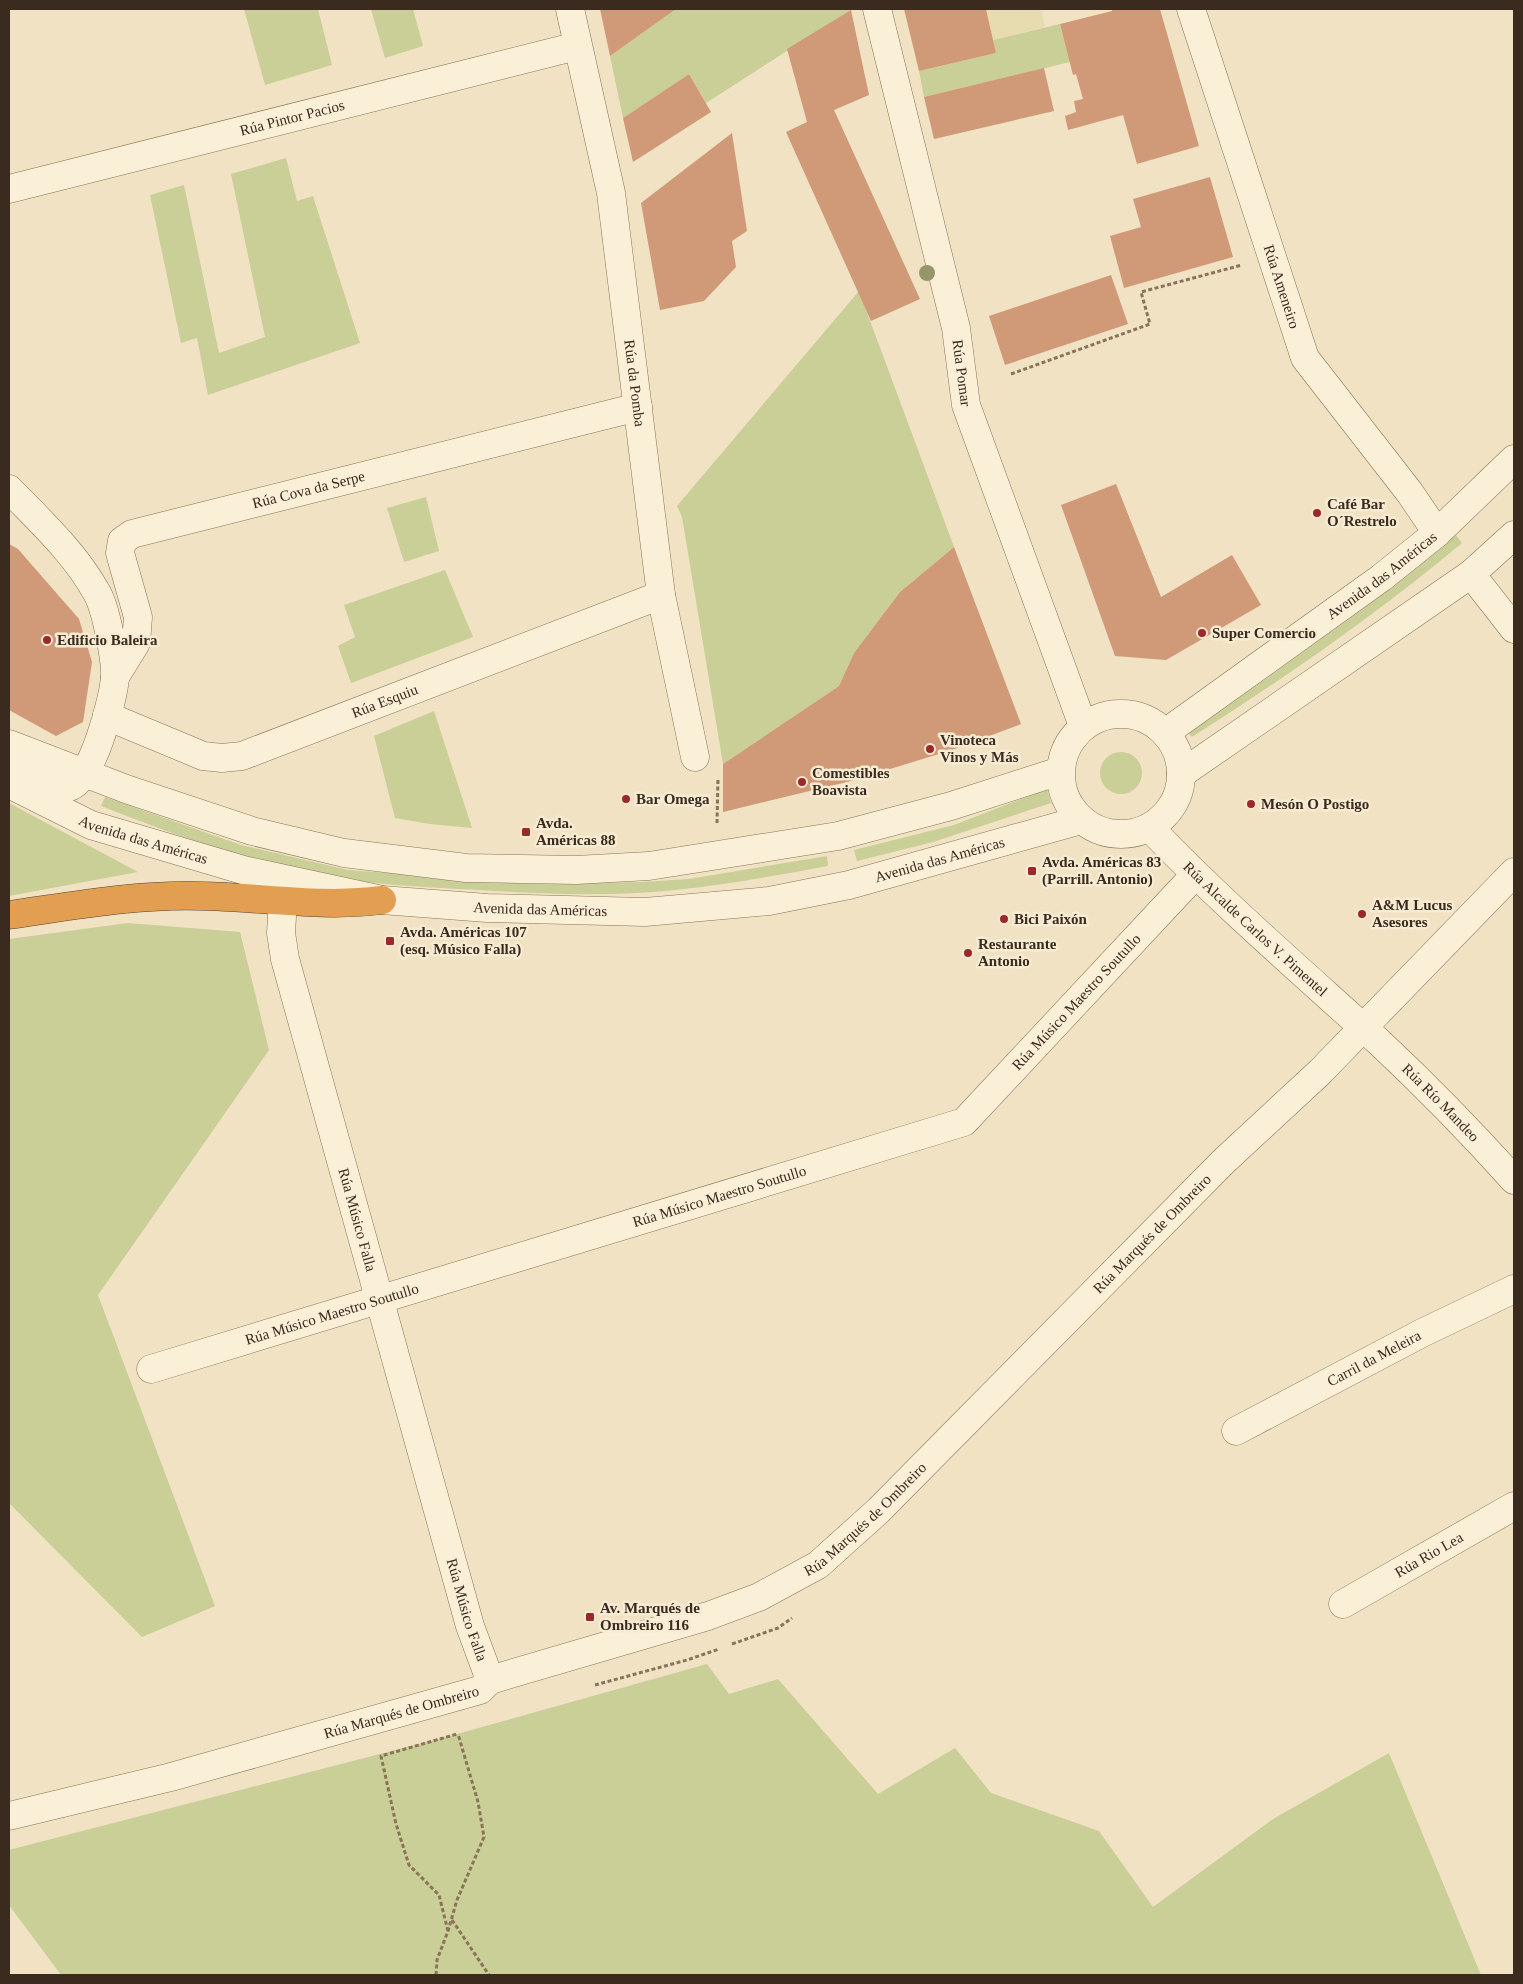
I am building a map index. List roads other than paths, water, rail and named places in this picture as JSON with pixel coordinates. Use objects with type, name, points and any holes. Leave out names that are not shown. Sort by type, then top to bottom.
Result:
[{"type":"highway","points":[[9,915],[131,897],[200,896],[354,904],[382,900]]},
{"type":"street","name":"Rúa da Pomba","points":[[570,9],[611,193],[661,595],[706,764]]},
{"type":"street","name":"Rúa Pomar","points":[[877,9],[956,328],[966,406],[1083,726]]},
{"type":"street","name":"Rúa Ameneiro","points":[[1191,9],[1305,358],[1410,493],[1437,533]]},
{"type":"street","name":"Rúa Pintor Pacios","points":[[9,189],[577,46]]},
{"type":"street","name":"Rúa Cova da Serpe","points":[[115,677],[136,643],[138,617],[120,553],[122,541],[132,534],[638,407]]},
{"type":"street","name":"Avenida das Américas","points":[[1165,733],[1381,578],[1437,533],[1514,459]]},
{"type":"street","points":[[9,489],[64,546],[97,593],[105,612],[115,677],[107,716],[84,773],[76,784],[63,788],[38,780],[9,766]]},
{"type":"street","points":[[1182,774],[1470,574],[1514,535]]},
{"type":"street","points":[[1470,574],[1514,629]]},
{"type":"street","name":"Rúa Esquiu","points":[[107,716],[203,756],[222,758],[242,756],[661,595]]},
{"type":"street","points":[[1116,713],[1134,715],[1151,722],[1165,733],[1177,752],[1182,774],[1179,791],[1172,807],[1161,820],[1150,828],[1129,834],[1112,834],[1095,829],[1081,820],[1069,806],[1062,790],[1060,771],[1063,754],[1071,739],[1083,726],[1098,718],[1116,713]]},
{"type":"street","points":[[9,744],[84,773],[252,832],[344,853],[466,868],[576,870],[649,866],[838,836],[951,806],[1060,771]]},
{"type":"street","name":"Avenida das Américas","points":[[9,784],[91,825],[122,836],[243,870],[382,900],[487,908],[645,912],[769,901],[849,885],[1081,820]]},
{"type":"street","name":"Rúa Alcalde Carlos V. Pimentel","points":[[1150,828],[1195,875],[1362,1029]]},
{"type":"street","name":"Rúa Marqués de Ombreiro","points":[[9,1816],[161,1779],[370,1723],[480,1690],[490,1680],[708,1616],[759,1597],[818,1565],[878,1511],[1224,1161],[1362,1029],[1514,872]]},
{"type":"street","name":"Rúa Músico Maestro Soutullo","points":[[151,1369],[380,1301],[964,1122],[1195,875]]},
{"type":"street","name":"Rúa Músico Falla","points":[[283,900],[281,933],[285,958],[470,1626],[490,1680]]},
{"type":"street","name":"Rúa Río Mandeo","points":[[1362,1029],[1470,1131],[1514,1180]]},
{"type":"street","name":"Carril da Meleira","points":[[1236,1431],[1422,1333],[1514,1289]]},
{"type":"street","name":"Rúa Rio Lea","points":[[1343,1604],[1514,1506]]},
{"type":"place","name":"Café Bar O´Restrelo","points":[[1317,513]]},
{"type":"place","name":"Super Comercio","points":[[1202,633]]},
{"type":"place","name":"Edificio Baleira","points":[[47,640]]},
{"type":"place","name":"Vinoteca Vinos y Más","points":[[930,749]]},
{"type":"place","name":"Comestibles Boavista","points":[[802,782]]},
{"type":"place","name":"Bar Omega","points":[[626,799]]},
{"type":"place","name":"Mesón O Postigo","points":[[1251,804]]},
{"type":"place","name":"Avda. Américas 88","points":[[526,832]]},
{"type":"place","name":"Avda. Américas 83 (Parrill. Antonio)","points":[[1032,871]]},
{"type":"place","name":"A&M Lucus Asesores","points":[[1362,914]]},
{"type":"place","name":"Bici Paixón","points":[[1004,919]]},
{"type":"place","name":"Avda. Américas 107 (esq. Músico Falla)","points":[[390,941]]},
{"type":"place","name":"Restaurante Antonio","points":[[968,953]]},
{"type":"place","name":"Av. Marqués de Ombreiro 116","points":[[590,1617]]}]
